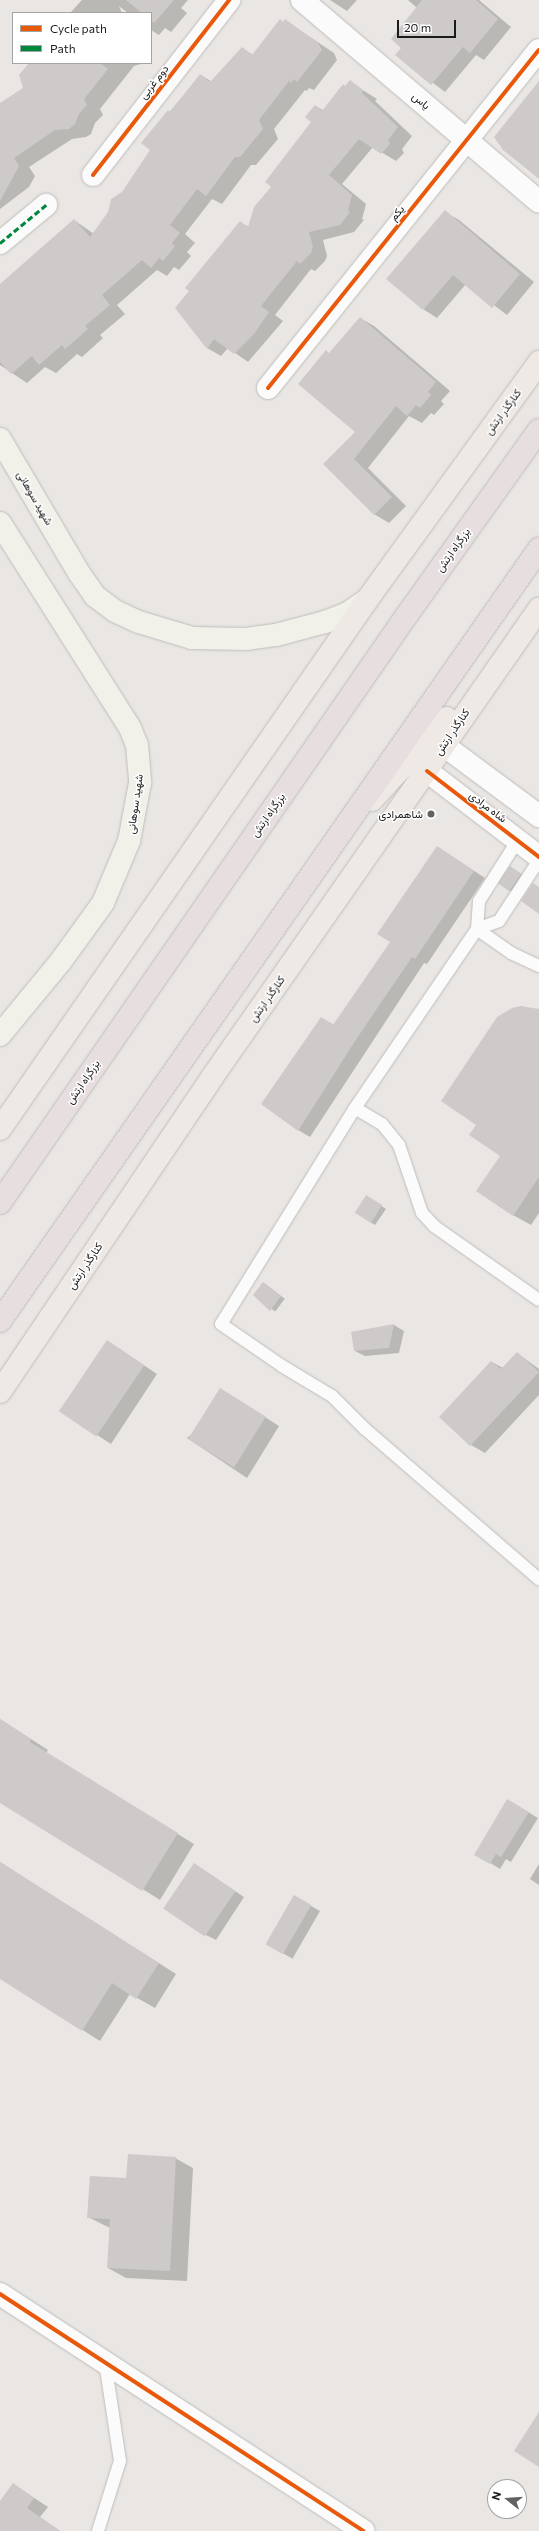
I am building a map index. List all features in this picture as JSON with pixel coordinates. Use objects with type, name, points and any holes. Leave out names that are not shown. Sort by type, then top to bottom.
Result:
[{"type":"highway","name":"بزرگراه ارتش","points":[[0,1203],[398,628],[539,430]]},
{"type":"highway","points":[[0,1321],[539,549]]},
{"type":"main road","name":"کنارگذر ارتش","points":[[0,1129],[367,600],[539,362]]},
{"type":"main road","name":"شهید سوهانی","points":[[3,452],[95,596],[115,611],[139,622],[192,638],[246,639],[276,635],[325,622],[346,614],[367,600]]},
{"type":"main road","name":"شهید سوهانی","points":[[0,523],[130,728],[137,745],[140,776],[129,841],[103,904],[61,961],[0,1035]]},
{"type":"main road","name":"کنارگذر ارتش","points":[[0,1392],[213,1076],[427,771],[442,744],[539,609]]},
{"type":"main road","points":[[337,840],[514,644]]},
{"type":"street","name":"دوم غربی","points":[[93,175],[229,0]]},
{"type":"street","name":"یاس","points":[[302,0],[539,202]]},
{"type":"street","name":"یکم","points":[[268,388],[539,50]]},
{"type":"street","points":[[0,243],[46,205]]},
{"type":"street","name":"شاه مرادی","points":[[442,744],[539,816]]},
{"type":"street","name":"شاه مرادی","points":[[427,771],[539,857]]},
{"type":"street","points":[[0,2294],[364,2531]]},
{"type":"lane","points":[[518,840],[479,901],[477,929],[355,1108],[221,1324],[282,1366],[332,1396],[365,1429],[539,1579]]},
{"type":"lane","points":[[477,929],[499,920],[539,860]]},
{"type":"lane","points":[[477,929],[511,953],[539,966]]},
{"type":"lane","points":[[355,1108],[382,1124],[398,1145],[422,1213],[434,1226],[539,1300]]},
{"type":"lane","points":[[98,2531],[120,2461],[105,2362]]},
{"type":"building","points":[[126,0],[174,0],[154,23],[152,21],[152,12],[141,12]]},
{"type":"building","points":[[422,0],[476,0],[498,19],[470,53],[463,47],[431,85],[395,55],[401,48],[391,39]]},
{"type":"building","points":[[280,19],[283,22],[285,19],[318,43],[322,50],[297,82],[294,79],[291,83],[289,81],[259,120],[263,129],[240,157],[235,157],[206,196],[197,189],[170,225],[180,233],[172,243],[175,246],[163,261],[159,258],[151,268],[142,260],[102,295],[110,305],[85,326],[88,329],[65,349],[62,345],[39,365],[32,356],[11,374],[0,362],[0,284],[74,219],[90,237],[108,212],[111,199],[122,192],[150,150],[141,143],[168,110],[170,112],[200,74],[210,82],[242,47],[252,55]]},
{"type":"building","points":[[28,64],[101,64],[108,69],[84,99],[87,105],[79,114],[75,124],[69,129],[55,130],[14,158],[19,166],[0,201],[0,103],[23,88],[19,75]]},
{"type":"building","points":[[350,80],[363,90],[362,93],[398,127],[388,140],[390,144],[381,154],[359,139],[329,175],[352,195],[348,210],[350,212],[340,225],[309,232],[313,247],[311,253],[300,264],[297,261],[261,306],[269,312],[254,334],[234,354],[214,339],[207,349],[175,308],[189,291],[185,288],[240,221],[248,227],[254,207],[271,187],[265,182],[311,122],[305,117],[315,105],[322,111],[343,84],[345,86]]},
{"type":"building","points":[[539,81],[539,179],[503,150],[494,137]]},
{"type":"building","points":[[445,210],[520,274],[492,308],[453,275],[423,310],[386,279]]},
{"type":"building","points":[[360,317],[436,382],[428,392],[431,395],[420,408],[416,405],[407,416],[396,406],[354,459],[392,497],[374,515],[323,464],[355,432],[298,384],[326,350],[329,353]]},
{"type":"building","points":[[437,846],[474,871],[415,959],[412,957],[355,1041],[298,1131],[261,1104],[321,1017],[333,1025],[390,942],[377,934]]},
{"type":"building","points":[[510,866],[521,874],[509,891],[498,883]]},
{"type":"building","points":[[533,883],[539,887],[539,914],[521,901]]},
{"type":"building","points":[[521,1006],[539,1009],[539,1177],[513,1216],[476,1191],[500,1156],[469,1135],[476,1125],[441,1101],[497,1017],[512,1008]]},
{"type":"building","points":[[366,1195],[382,1205],[371,1223],[355,1213]]},
{"type":"building","points":[[263,1282],[281,1296],[270,1311],[253,1295]]},
{"type":"building","points":[[394,1324],[389,1348],[354,1351],[351,1332]]},
{"type":"building","points":[[107,1340],[144,1365],[96,1436],[59,1411]]},
{"type":"building","points":[[517,1352],[539,1372],[470,1446],[439,1417],[491,1361],[501,1369]]},
{"type":"building","points":[[220,1388],[266,1417],[234,1467],[188,1439]]},
{"type":"building","points":[[0,1719],[31,1739],[30,1742],[178,1833],[142,1891],[0,1803]]},
{"type":"building","points":[[507,1799],[529,1812],[501,1857],[496,1854],[490,1864],[474,1855]]},
{"type":"building","points":[[0,1862],[159,1963],[136,1999],[112,1983],[82,2031],[0,1979]]},
{"type":"building","points":[[194,1863],[235,1891],[205,1937],[163,1909]]},
{"type":"building","points":[[294,1895],[311,1905],[283,1954],[266,1944]]},
{"type":"building","points":[[128,2154],[176,2157],[170,2271],[107,2268],[110,2219],[87,2218],[90,2176],[126,2178]]},
{"type":"building","points":[[539,2412],[539,2467],[514,2451]]},
{"type":"building","points":[[13,2483],[34,2498],[27,2508],[60,2531],[0,2531],[0,2501]]},
{"type":"marked path","points":[[0,243],[46,205]]},
{"type":"cycle path","points":[[93,175],[229,0]]},
{"type":"cycle path","points":[[268,388],[539,50]]},
{"type":"cycle path","points":[[427,771],[539,857]]},
{"type":"cycle path","points":[[0,2294],[364,2531]]},
{"type":"place","name":"شاهمرادی","points":[[431,814]]}]
